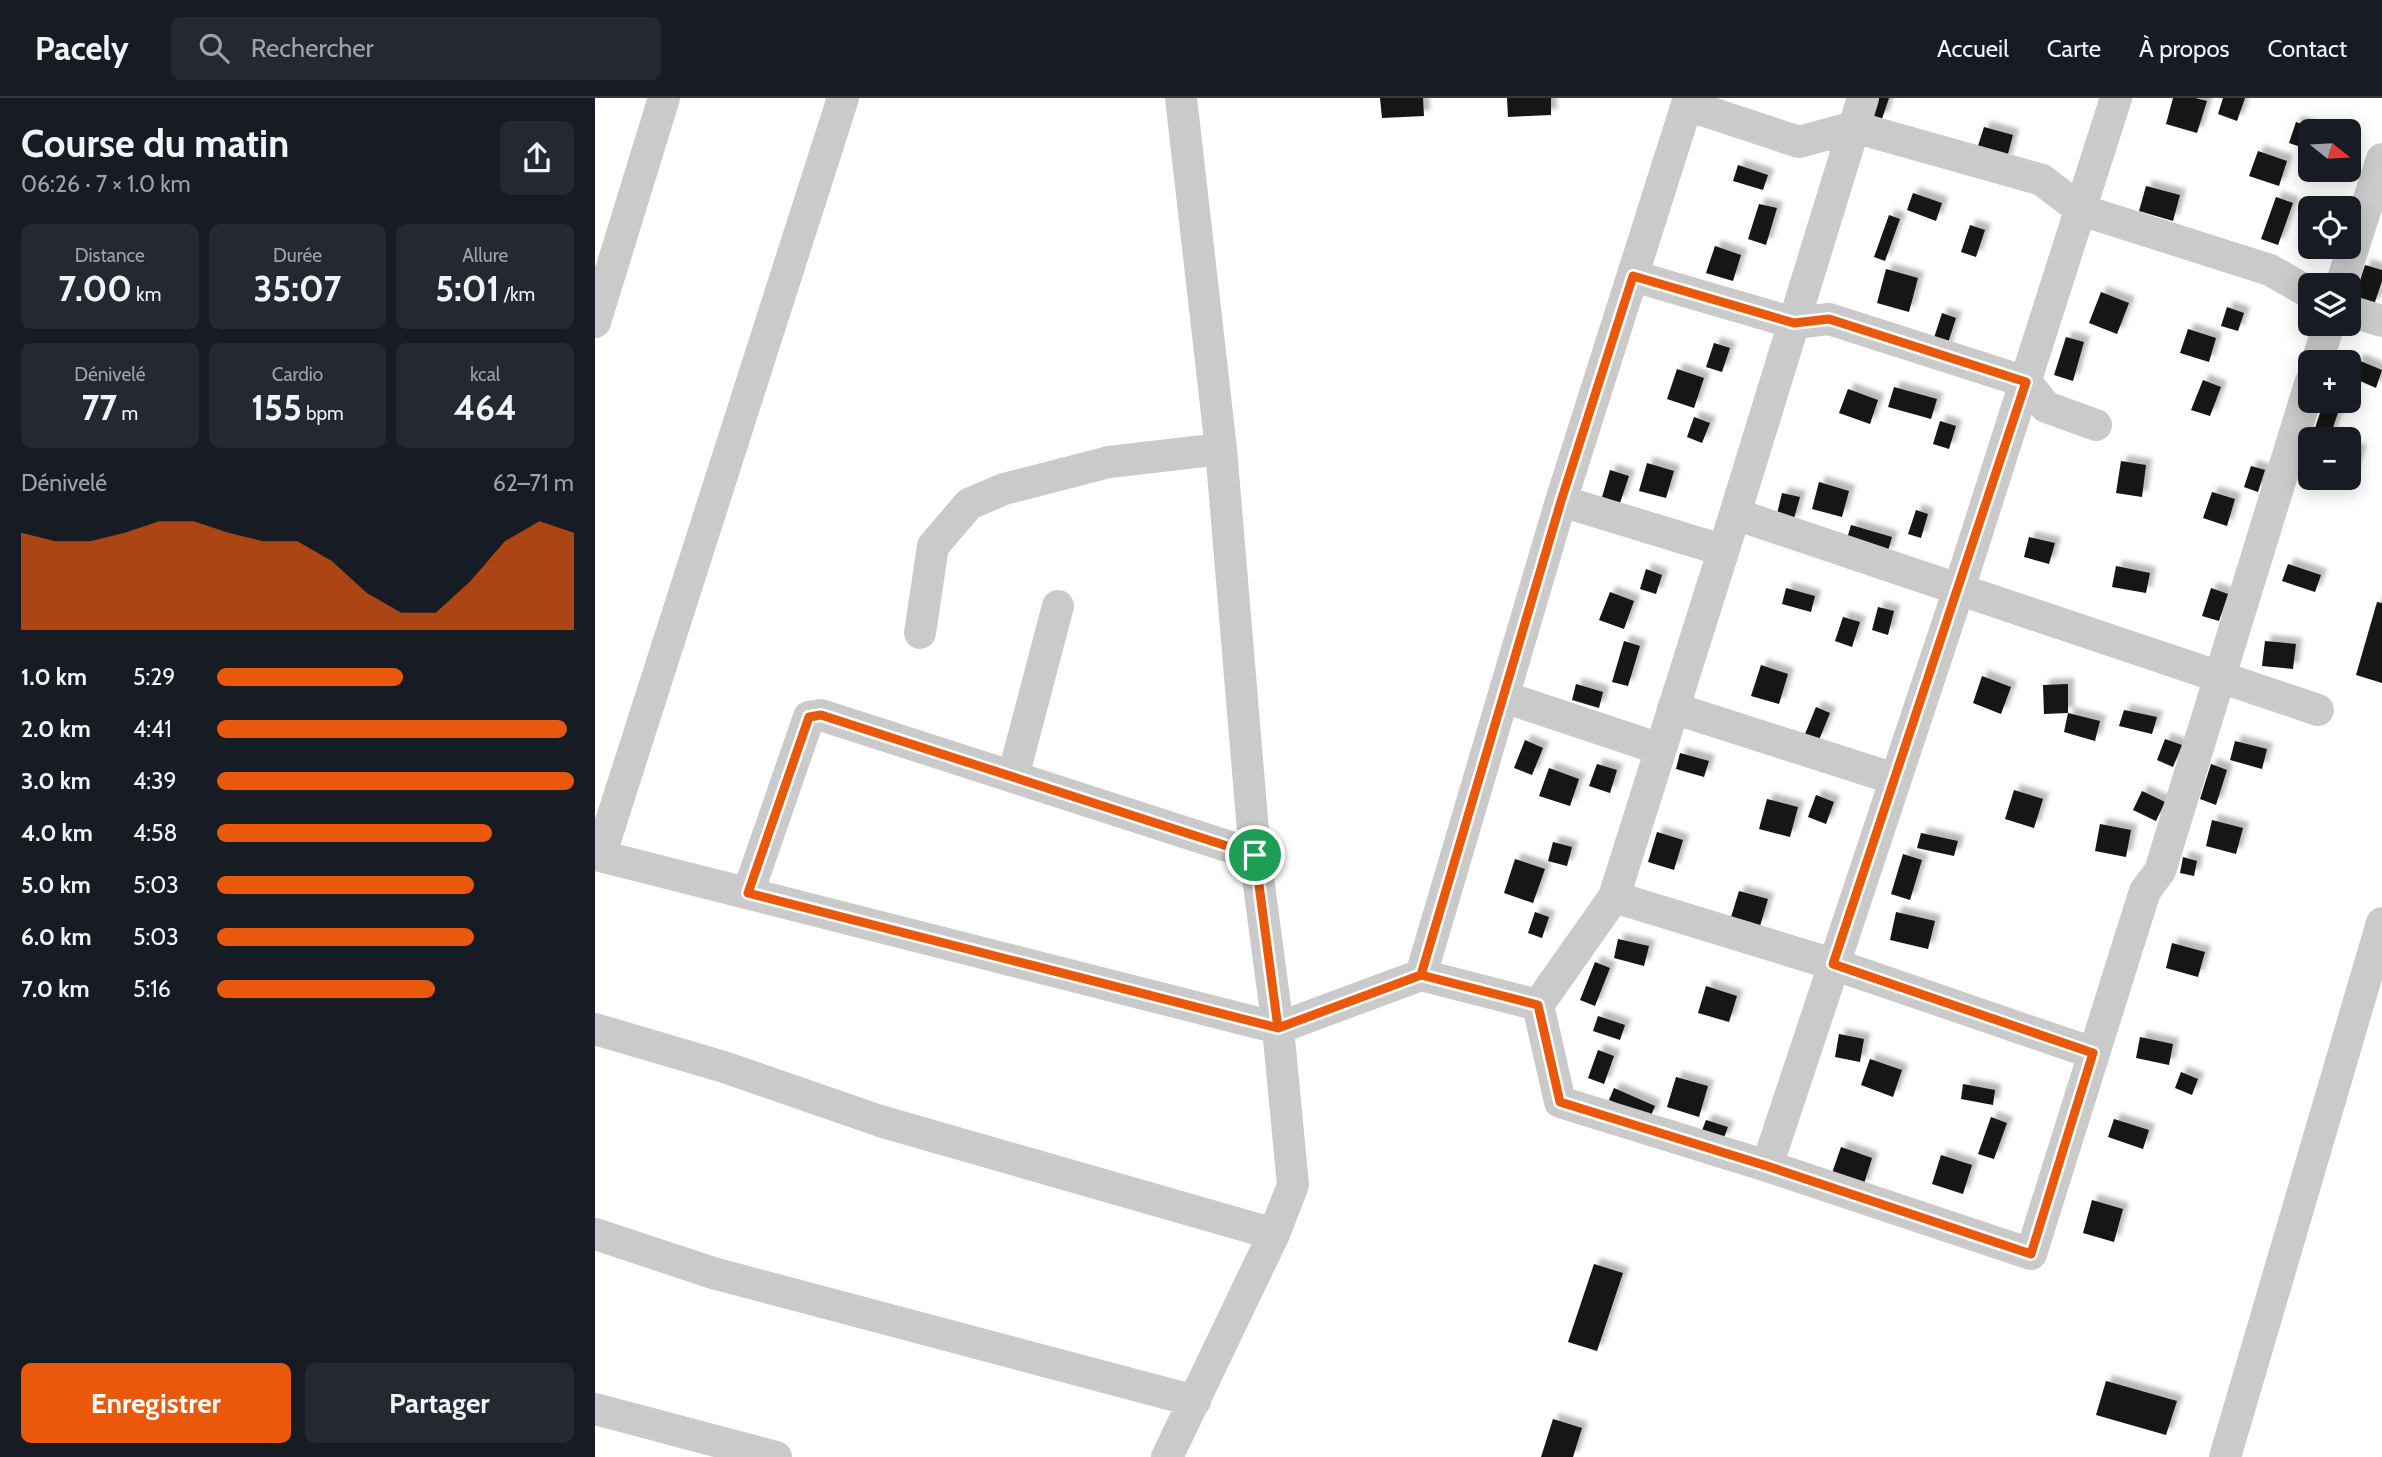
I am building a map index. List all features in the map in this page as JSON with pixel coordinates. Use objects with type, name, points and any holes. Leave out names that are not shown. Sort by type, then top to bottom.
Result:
[{"type":"street","points":[[595,322],[664,98]]},
{"type":"street","points":[[843,98],[600,856],[1278,1028],[1421,975],[1538,1005]]},
{"type":"street","points":[[1167,1457],[1274,1234],[1293,1185],[1278,1028],[1255,855],[1221,449],[1181,98]]},
{"type":"street","points":[[1767,1166],[1959,589],[2116,98]]},
{"type":"street","points":[[1421,975],[1561,501],[1688,102],[1799,142],[1859,112],[2042,180],[2081,210],[2270,270],[2298,286]]},
{"type":"street","points":[[1859,112],[1613,897],[1538,1005],[1560,1102],[1767,1166],[2031,1254],[2144,891],[2160,871],[2301,413]]},
{"type":"street","points":[[2345,273],[2382,159]]},
{"type":"street","points":[[1633,276],[1794,323],[1829,319],[2026,382],[2046,407],[2096,425]]},
{"type":"street","points":[[2361,315],[2382,321]]},
{"type":"street","points":[[920,633],[933,546],[969,504],[1004,489],[1109,461],[1221,449]]},
{"type":"street","points":[[1561,501],[1723,550]]},
{"type":"street","points":[[1735,514],[2318,710]]},
{"type":"street","points":[[1013,777],[1058,606]]},
{"type":"street","points":[[1504,697],[1660,749]]},
{"type":"street","points":[[1673,708],[1895,779]]},
{"type":"street","points":[[748,893],[809,717],[821,715],[1255,855]]},
{"type":"street","points":[[1613,897],[1833,964],[2093,1053]]},
{"type":"street","points":[[2225,1457],[2382,923]]},
{"type":"street","points":[[595,1029],[724,1067],[880,1121],[1274,1234]]},
{"type":"street","points":[[595,1234],[713,1273],[1195,1401]]},
{"type":"street","points":[[595,1409],[776,1457]]},
{"type":"building","points":[[1380,98],[1423,98],[1424,116],[1382,118]]},
{"type":"building","points":[[1507,98],[1551,98],[1551,115],[1508,117]]},
{"type":"building","points":[[1872,98],[1889,98],[1882,119],[1866,113]]},
{"type":"building","points":[[2173,98],[2207,101],[2197,133],[2166,124]]},
{"type":"building","points":[[2223,98],[2245,98],[2237,121],[2218,114]]},
{"type":"building","points":[[2296,122],[2298,123],[2298,146],[2289,143]]},
{"type":"building","points":[[1984,127],[2013,135],[2006,161],[1976,152]]},
{"type":"building","points":[[2258,151],[2287,161],[2279,186],[2249,176]]},
{"type":"building","points":[[1738,165],[1768,175],[1763,190],[1733,181]]},
{"type":"building","points":[[2146,186],[2180,195],[2173,221],[2139,211]]},
{"type":"building","points":[[1913,193],[1942,203],[1936,221],[1907,210]]},
{"type":"building","points":[[2276,197],[2293,203],[2278,245],[2261,239]]},
{"type":"building","points":[[1759,204],[1777,208],[1766,245],[1748,239]]},
{"type":"building","points":[[1889,215],[1900,219],[1885,261],[1874,257]]},
{"type":"building","points":[[1970,225],[1985,230],[1976,257],[1961,252]]},
{"type":"building","points":[[1715,246],[1741,255],[1733,281],[1706,273]]},
{"type":"building","points":[[2365,265],[2382,270],[2382,281],[2374,305],[2361,301],[2361,277]]},
{"type":"building","points":[[1886,269],[1918,278],[1909,312],[1877,303]]},
{"type":"building","points":[[2101,292],[2129,303],[2117,334],[2089,323]]},
{"type":"building","points":[[2227,307],[2244,313],[2238,331],[2221,326]]},
{"type":"building","points":[[1942,313],[1956,318],[1946,349],[1932,344]]},
{"type":"building","points":[[2188,329],[2216,338],[2209,362],[2180,353]]},
{"type":"building","points":[[2066,337],[2084,342],[2073,381],[2054,375]]},
{"type":"building","points":[[1714,343],[1730,348],[1722,372],[1706,367]]},
{"type":"building","points":[[2361,361],[2382,370],[2376,388],[2361,381]]},
{"type":"building","points":[[1677,369],[1704,378],[1694,408],[1667,399]]},
{"type":"building","points":[[2203,380],[2221,387],[2210,416],[2191,410]]},
{"type":"building","points":[[1894,387],[1937,399],[1931,419],[1888,407]]},
{"type":"building","points":[[1848,389],[1878,400],[1870,424],[1839,413]]},
{"type":"building","points":[[2320,413],[2338,413],[2333,427],[2315,427]]},
{"type":"building","points":[[1694,417],[1710,423],[1702,443],[1687,437]]},
{"type":"building","points":[[1940,421],[1956,426],[1949,449],[1933,444]]},
{"type":"building","points":[[2121,461],[2146,465],[2142,497],[2116,493]]},
{"type":"building","points":[[1647,463],[1674,471],[1666,498],[1639,491]]},
{"type":"building","points":[[2251,466],[2265,470],[2258,492],[2244,487]]},
{"type":"building","points":[[1610,470],[1629,476],[1620,503],[1602,497]]},
{"type":"building","points":[[1819,482],[1849,491],[1842,517],[1812,509]]},
{"type":"building","points":[[2212,492],[2235,499],[2227,526],[2203,518]]},
{"type":"building","points":[[1782,493],[1800,497],[1793,522],[1776,518]]},
{"type":"building","points":[[1916,510],[1928,514],[1921,538],[1908,534]]},
{"type":"building","points":[[1851,525],[1892,537],[1887,554],[1846,542]]},
{"type":"building","points":[[2029,537],[2055,543],[2049,564],[2024,557]]},
{"type":"building","points":[[2288,564],[2321,575],[2315,592],[2282,581]]},
{"type":"building","points":[[2116,566],[2150,573],[2146,593],[2112,587]]},
{"type":"building","points":[[1646,569],[1662,575],[1656,594],[1640,589]]},
{"type":"building","points":[[1786,588],[1815,596],[1811,612],[1782,604]]},
{"type":"building","points":[[2211,588],[2228,594],[2219,621],[2202,616]]},
{"type":"building","points":[[1610,592],[1634,601],[1624,629],[1599,620]]},
{"type":"building","points":[[2377,602],[2382,603],[2382,683],[2356,675]]},
{"type":"building","points":[[1878,607],[1894,611],[1888,635],[1872,630]]},
{"type":"building","points":[[1843,617],[1860,622],[1852,647],[1835,641]]},
{"type":"building","points":[[1624,641],[1640,646],[1628,686],[1612,682]]},
{"type":"building","points":[[2265,641],[2296,644],[2293,669],[2262,666]]},
{"type":"building","points":[[1761,665],[1788,674],[1779,704],[1751,696]]},
{"type":"building","points":[[1982,676],[2011,687],[2001,714],[1973,703]]},
{"type":"building","points":[[1576,684],[1603,692],[1599,708],[1572,700]]},
{"type":"building","points":[[2068,684],[2068,713],[2044,714],[2043,685]]},
{"type":"building","points":[[1816,707],[1830,713],[1819,740],[1805,734]]},
{"type":"building","points":[[2124,710],[2157,717],[2152,734],[2119,726]]},
{"type":"building","points":[[2068,713],[2100,721],[2095,741],[2064,732]]},
{"type":"building","points":[[2165,739],[2182,745],[2173,767],[2157,760]]},
{"type":"building","points":[[1525,740],[1543,748],[1532,775],[1514,768]]},
{"type":"building","points":[[2235,741],[2267,749],[2262,769],[2230,760]]},
{"type":"building","points":[[1680,753],[1709,761],[1704,777],[1676,769]]},
{"type":"building","points":[[1597,764],[1617,770],[1610,793],[1589,786]]},
{"type":"building","points":[[2211,764],[2227,770],[2216,805],[2200,799]]},
{"type":"building","points":[[1549,768],[1579,779],[1570,806],[1539,796]]},
{"type":"building","points":[[2014,790],[2043,799],[2034,828],[2005,819]]},
{"type":"building","points":[[2142,791],[2165,802],[2156,821],[2133,810]]},
{"type":"building","points":[[1816,795],[1834,802],[1826,824],[1808,817]]},
{"type":"building","points":[[1767,799],[1798,807],[1790,837],[1759,829]]},
{"type":"building","points":[[2212,820],[2243,828],[2236,854],[2206,846]]},
{"type":"building","points":[[2100,824],[2131,830],[2126,857],[2095,851]]},
{"type":"building","points":[[1657,832],[1683,840],[1674,870],[1648,862]]},
{"type":"building","points":[[1921,833],[1958,841],[1954,856],[1917,848]]},
{"type":"building","points":[[1553,842],[1572,847],[1567,866],[1548,861]]},
{"type":"building","points":[[1903,854],[1922,860],[1910,900],[1891,894]]},
{"type":"building","points":[[2183,857],[2197,861],[2194,876],[2180,873]]},
{"type":"building","points":[[1515,859],[1545,869],[1533,903],[1504,893]]},
{"type":"building","points":[[1739,891],[1768,899],[1760,926],[1731,917]]},
{"type":"building","points":[[1535,912],[1549,917],[1542,938],[1528,933]]},
{"type":"building","points":[[1896,912],[1935,921],[1928,949],[1890,940]]},
{"type":"building","points":[[1618,939],[1649,946],[1644,966],[1614,958]]},
{"type":"building","points":[[2172,943],[2205,952],[2198,977],[2166,968]]},
{"type":"building","points":[[1595,962],[1610,968],[1595,1006],[1580,1000]]},
{"type":"building","points":[[1706,986],[1737,996],[1729,1022],[1698,1013]]},
{"type":"building","points":[[1598,1016],[1625,1025],[1620,1040],[1593,1031]]},
{"type":"building","points":[[1839,1034],[1864,1039],[1860,1062],[1835,1057]]},
{"type":"building","points":[[2140,1037],[2173,1044],[2169,1065],[2136,1058]]},
{"type":"building","points":[[1598,1050],[1614,1056],[1604,1084],[1588,1078]]},
{"type":"building","points":[[1870,1059],[1902,1070],[1893,1097],[1861,1085]]},
{"type":"building","points":[[2181,1072],[2198,1079],[2192,1095],[2175,1088]]},
{"type":"building","points":[[1676,1077],[1708,1086],[1699,1117],[1667,1107]]},
{"type":"building","points":[[1963,1084],[1995,1090],[1993,1105],[1961,1099]]},
{"type":"building","points":[[1614,1088],[1655,1106],[1650,1118],[1609,1100]]},
{"type":"building","points":[[1991,1117],[2007,1123],[1994,1159],[1978,1154]]},
{"type":"building","points":[[2114,1119],[2149,1130],[2143,1149],[2108,1137]]},
{"type":"building","points":[[1706,1120],[1728,1127],[1723,1140],[1701,1133]]},
{"type":"building","points":[[1841,1147],[1872,1158],[1863,1187],[1831,1176]]},
{"type":"building","points":[[1941,1155],[1972,1165],[1963,1194],[1932,1184]]},
{"type":"building","points":[[2092,1200],[2123,1209],[2114,1242],[2083,1233]]},
{"type":"building","points":[[1594,1264],[1623,1273],[1597,1351],[1568,1342]]},
{"type":"building","points":[[2106,1381],[2177,1401],[2166,1435],[2096,1415]]},
{"type":"building","points":[[1553,1419],[1582,1428],[1573,1457],[1541,1457]]},
{"type":"route","points":[[1255,855],[821,715],[809,717],[748,893],[1278,1028],[1421,975],[1538,1005],[1560,1102],[1767,1166],[2031,1254],[2093,1053],[1833,964],[2026,382],[1829,319],[1794,323],[1633,276],[1561,501],[1421,975],[1349,1002],[1278,1028],[1255,855]]}]
